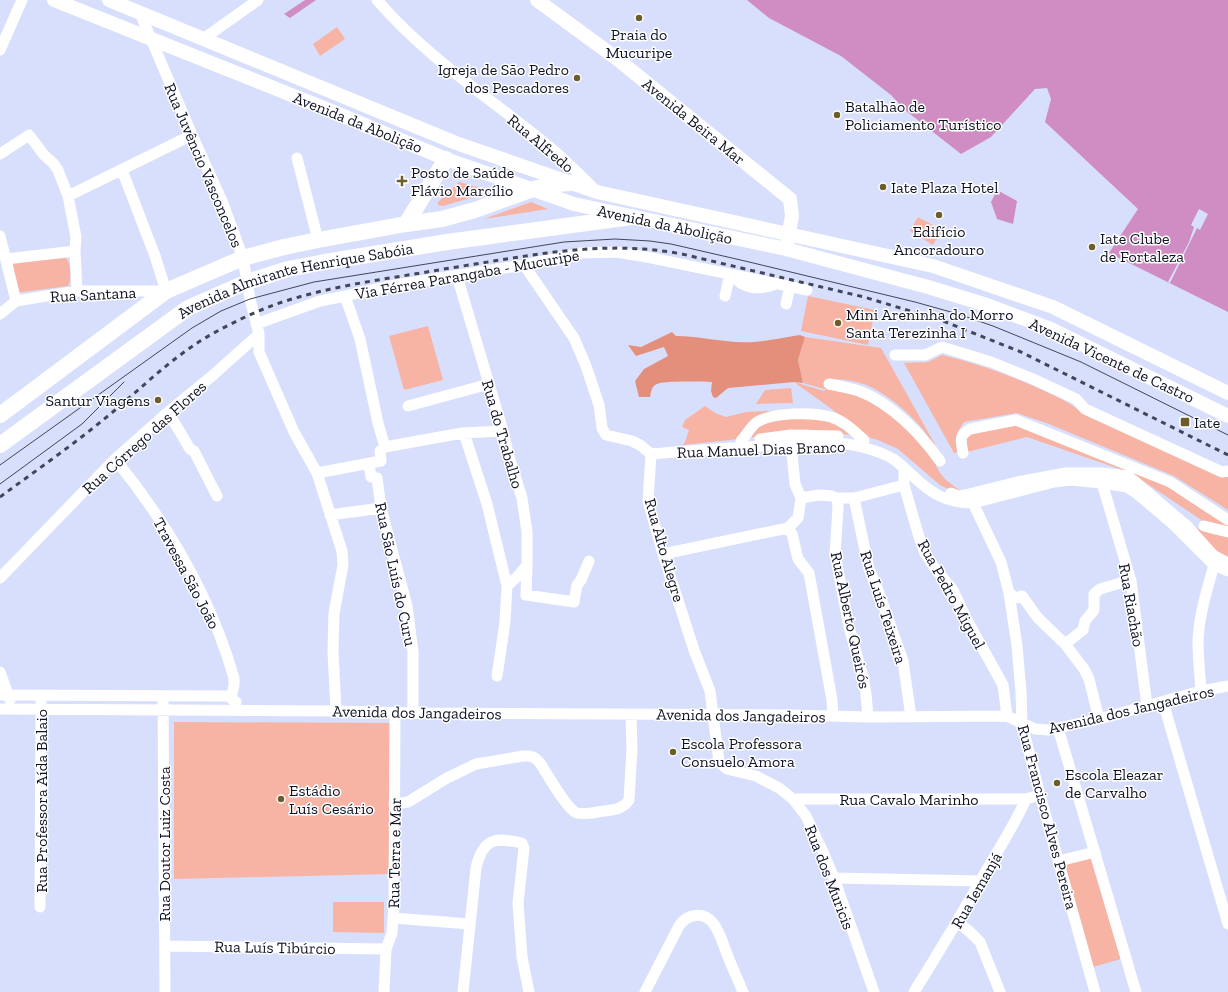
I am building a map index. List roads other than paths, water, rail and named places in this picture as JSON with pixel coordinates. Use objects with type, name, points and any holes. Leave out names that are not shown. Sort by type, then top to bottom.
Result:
[{"type":"highway","points":[[406,224],[446,159]]},
{"type":"highway","name":"Avenida Almirante Henrique Sabóia","points":[[0,415],[166,291],[243,258],[318,240],[442,219],[468,212],[533,189],[556,184],[572,183]]},
{"type":"highway","name":"Avenida Almirante Henrique Sabóia","points":[[0,445],[188,308],[247,282],[288,269],[325,262],[447,242],[632,217]]},
{"type":"main road","name":"Avenida da Abolição","points":[[54,0],[446,159],[574,204],[786,249]]},
{"type":"main road","name":"Avenida da Abolição","points":[[109,0],[456,143],[596,192],[789,234]]},
{"type":"main road","name":"Avenida Beira Mar","points":[[537,0],[610,53],[790,199],[792,216],[786,249]]},
{"type":"main road","name":"Avenida Vicente de Castro","points":[[789,234],[933,266],[1053,308],[1228,393]]},
{"type":"main road","name":"Avenida Vicente de Castro","points":[[786,249],[928,287],[987,305],[1051,329],[1228,416]]},
{"type":"main road","points":[[928,287],[933,266]]},
{"type":"main road","points":[[1187,395],[1195,376]]},
{"type":"street","points":[[0,50],[22,0]]},
{"type":"street","points":[[203,39],[258,0]]},
{"type":"street","name":"Rua Alfredo","points":[[377,0],[396,22],[437,59],[548,145],[596,192]]},
{"type":"street","name":"Rua Juvêncio Vasconcelos","points":[[140,13],[222,201],[243,258],[257,329],[259,352],[282,407],[317,473],[342,550],[343,565],[334,613],[333,651],[336,711]]},
{"type":"street","points":[[0,154],[29,135],[44,155],[58,170],[68,196],[76,237],[75,250],[77,291]]},
{"type":"street","points":[[68,196],[192,135]]},
{"type":"street","points":[[297,158],[318,240]]},
{"type":"street","points":[[122,170],[155,256],[166,291]]},
{"type":"street","points":[[0,236],[16,301]]},
{"type":"street","points":[[6,259],[75,250]]},
{"type":"street","name":"Via Férrea Parangaba - Mucuripe","points":[[257,329],[314,303],[389,286],[524,265],[581,253],[616,252],[807,290]]},
{"type":"street","points":[[524,265],[574,338],[586,366],[599,405],[602,428],[606,435],[632,441],[640,445],[651,454]]},
{"type":"street","points":[[725,296],[730,274]]},
{"type":"street","name":"Rua do Trabalho","points":[[457,276],[522,498],[527,532],[526,595],[574,602],[577,585],[581,580],[589,561]]},
{"type":"street","points":[[786,304],[790,286]]},
{"type":"street","name":"Rua Santana","points":[[0,314],[16,301],[77,291],[166,291]]},
{"type":"street","points":[[345,296],[360,339],[378,423],[385,448]]},
{"type":"street","name":"Rua Córrego das Flores","points":[[0,578],[115,459],[168,412],[212,376],[257,329]]},
{"type":"street","points":[[895,355],[925,355],[930,354],[942,347],[991,362],[1076,399],[1085,409],[1222,472],[1228,471]]},
{"type":"street","points":[[408,406],[489,384]]},
{"type":"street","points":[[829,384],[858,391],[874,398],[889,408],[930,447],[940,461]]},
{"type":"street","points":[[168,412],[190,449],[194,452],[217,496]]},
{"type":"street","points":[[741,441],[756,422],[774,416],[798,414],[830,417],[851,428],[864,440]]},
{"type":"street","points":[[963,453],[960,440],[962,434],[965,432],[970,429],[1016,420],[1170,482],[1228,520]]},
{"type":"street","points":[[317,473],[381,461],[380,451],[385,448],[464,433],[503,431]]},
{"type":"street","points":[[464,433],[487,504],[507,586],[505,622],[497,676]]},
{"type":"street","points":[[685,447],[791,435],[837,436],[864,440],[881,445],[899,454],[928,480],[944,491],[958,496],[1030,479],[1066,473],[1102,473],[1128,476],[1187,526],[1213,555],[1228,563]]},
{"type":"street","name":"Rua Manuel Dias Branco","points":[[651,454],[791,444],[832,443],[861,447],[883,454],[894,460],[925,487],[938,496],[962,503],[973,503],[1054,482],[1070,480],[1127,487],[1173,524],[1214,565],[1228,571]]},
{"type":"street","points":[[663,554],[788,528],[798,518],[801,498],[795,484],[791,444]]},
{"type":"street","name":"Rua Alto Alegre","points":[[651,454],[648,501],[663,554],[694,650],[706,679],[714,715]]},
{"type":"street","name":"Travessa São João","points":[[115,459],[155,512],[190,571],[213,619],[234,678],[231,698]]},
{"type":"street","name":"Rua São Luís do Curu","points":[[369,464],[371,477],[377,478],[381,508],[408,614],[413,652],[413,713]]},
{"type":"street","name":"Rua Pedro Miguel","points":[[904,468],[904,485],[925,553],[934,568],[953,590],[967,620],[1003,685],[1007,716]]},
{"type":"street","name":"Rua Riachão","points":[[1102,483],[1131,580],[1147,706]]},
{"type":"street","points":[[801,498],[819,495],[837,498],[854,498],[904,485]]},
{"type":"street","name":"Rua Alberto Queirós","points":[[837,498],[838,508],[836,513],[835,554],[849,626],[863,677],[868,717]]},
{"type":"street","name":"Rua Luís Teixeira","points":[[854,498],[869,569],[903,661],[911,717]]},
{"type":"street","name":"Rua Francisco Alves Pereira","points":[[973,503],[1001,562],[1009,593],[1018,661],[1022,724],[1040,795],[1095,992]]},
{"type":"street","points":[[330,515],[381,508]]},
{"type":"street","points":[[1204,526],[1228,532]]},
{"type":"street","points":[[788,528],[792,534],[798,559],[809,573],[832,700],[832,716]]},
{"type":"street","points":[[507,586],[527,565]]},
{"type":"street","points":[[1201,691],[1198,656],[1200,623],[1206,591],[1214,565]]},
{"type":"street","points":[[1065,644],[1083,630],[1085,620],[1094,610],[1094,594],[1100,590],[1131,580]]},
{"type":"street","points":[[1009,593],[1016,598],[1022,596],[1038,618],[1065,644],[1084,669],[1089,679],[1099,719]]},
{"type":"street","points":[[0,672],[4,695],[13,708]]},
{"type":"street","name":"Avenida dos Jangadeiros","points":[[0,708],[868,717],[1007,716],[1022,724],[1041,730],[1058,728],[1099,719],[1201,691],[1228,686]]},
{"type":"street","points":[[4,695],[228,696],[246,710]]},
{"type":"street","name":"Rua Professora Aída Balaio","points":[[40,907],[42,695]]},
{"type":"street","name":"Rua Doutor Luiz Costa","points":[[163,696],[165,992]]},
{"type":"street","points":[[1163,702],[1228,924]]},
{"type":"street","name":"Rua Terra e Mar","points":[[384,992],[386,949],[392,933],[393,918],[395,713]]},
{"type":"street","points":[[394,804],[408,802],[447,778],[476,764],[529,756],[535,758],[540,763],[567,805],[575,812],[584,814],[615,809],[625,805],[629,800],[632,750],[631,714]]},
{"type":"street","name":"Rua dos Muricis","points":[[714,715],[719,762],[721,765],[727,769],[756,776],[779,788],[793,799],[806,816],[834,878],[874,992]]},
{"type":"street","name":"Rua Francisco Alves Pereira","points":[[1058,728],[1136,992]]},
{"type":"street","points":[[1026,799],[1040,795]]},
{"type":"street","name":"Rua Cavalo Marinho","points":[[793,799],[1026,799]]},
{"type":"street","name":"Rua Iemanjá","points":[[914,992],[1015,823],[1026,799]]},
{"type":"street","points":[[463,992],[476,868],[481,850],[486,844],[499,840],[522,843],[524,848],[518,903],[522,957],[529,992]]},
{"type":"street","points":[[1059,861],[1095,852]]},
{"type":"street","points":[[834,878],[981,881]]},
{"type":"street","points":[[645,992],[681,922],[693,915],[703,916],[709,919],[718,931],[740,989]]},
{"type":"street","points":[[393,918],[470,924]]},
{"type":"street","points":[[957,922],[980,942],[1000,992]]},
{"type":"street","name":"Rua Luís Tibúrcio","points":[[165,946],[386,949]]},
{"type":"tram line","points":[[0,465],[192,328],[221,311],[250,299],[314,282],[564,242],[615,239],[671,244],[915,302],[958,314],[993,326],[1081,362],[1228,435]]},
{"type":"tram line","points":[[0,484],[82,424],[124,382]]},
{"type":"railway","points":[[0,497],[65,450],[183,353],[212,334],[254,313],[299,297],[355,284],[537,254],[623,248],[682,254],[864,297],[943,321],[1021,352],[1228,455]]},
{"type":"place","name":"Praia do Mucuripe","points":[[639,18]]},
{"type":"place","name":"Igreja de São Pedro dos Pescadores","points":[[577,78]]},
{"type":"place","name":"Batalhão de Policiamento Turístico","points":[[837,115]]},
{"type":"place","name":"Posto de Saúde Flávio Marcílio","points":[[402,181]]},
{"type":"place","name":"Iate Plaza Hotel","points":[[883,187]]},
{"type":"place","name":"Edifício Ancoradouro","points":[[939,215]]},
{"type":"place","name":"Iate Clube de Fortaleza","points":[[1092,247]]},
{"type":"place","name":"Mini Areninha do Morro Santa Terezinha I","points":[[838,323]]},
{"type":"place","name":"Santur Viagens","points":[[158,400]]},
{"type":"place","name":"Iate","points":[[1185,422]]},
{"type":"place","name":"Escola Professora Consuelo Amora","points":[[673,752]]},
{"type":"place","name":"Escola Eleazar de Carvalho","points":[[1057,783]]},
{"type":"place","name":"Estádio Luís Cesário","points":[[281,799]]}]
